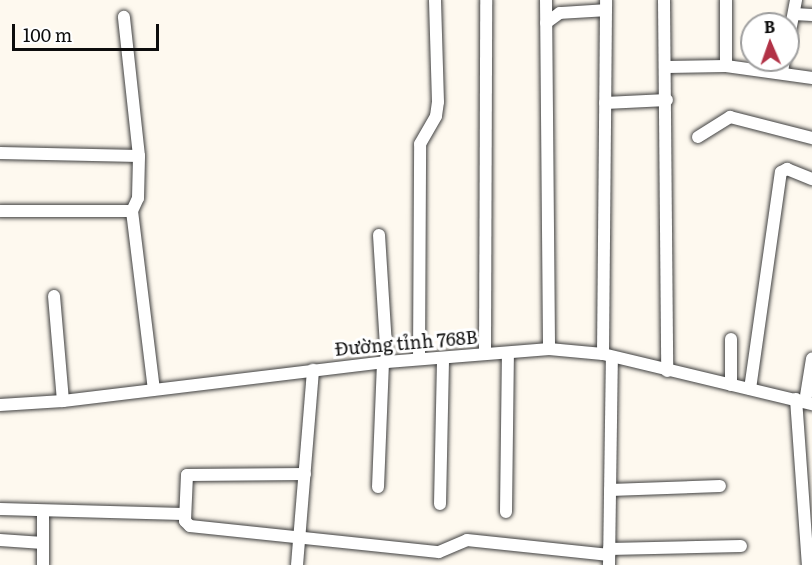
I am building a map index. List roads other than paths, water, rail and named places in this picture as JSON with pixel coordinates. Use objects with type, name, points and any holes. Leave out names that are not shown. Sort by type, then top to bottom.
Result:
[{"type":"street","points":[[419,359],[420,144],[436,116],[438,102],[435,0]]},
{"type":"street","points":[[485,354],[486,0]]},
{"type":"street","points":[[546,0],[549,349]]},
{"type":"street","points":[[664,0],[667,100],[668,371]]},
{"type":"street","points":[[726,0],[726,66]]},
{"type":"street","points":[[546,23],[560,14],[606,5],[609,557]]},
{"type":"street","points":[[124,17],[139,156],[138,198],[132,211],[154,390]]},
{"type":"street","points":[[666,67],[740,66]]},
{"type":"street","points":[[798,72],[812,78]]},
{"type":"street","points":[[605,103],[667,100]]},
{"type":"street","points":[[698,137],[730,117],[812,138]]},
{"type":"street","points":[[0,153],[139,156]]},
{"type":"street","points":[[750,389],[781,172],[787,169],[812,179]]},
{"type":"street","points":[[0,211],[132,211]]},
{"type":"street","points":[[378,487],[385,362],[379,235]]},
{"type":"street","points":[[54,296],[63,401]]},
{"type":"street","points":[[731,339],[731,385]]},
{"type":"street","name":"Đường tỉnh 768B","points":[[0,405],[63,401],[385,362],[549,349],[608,356],[804,402]]},
{"type":"street","points":[[507,512],[508,352]]},
{"type":"street","points":[[440,504],[442,358]]},
{"type":"street","points":[[808,565],[804,402],[812,359]]},
{"type":"street","points":[[297,565],[313,370]]},
{"type":"street","points":[[305,474],[187,475],[183,514],[190,525],[439,552],[467,540],[609,557],[741,546]]},
{"type":"street","points":[[610,490],[720,486]]},
{"type":"street","points":[[0,509],[183,514]]},
{"type":"street","points":[[43,565],[44,511]]},
{"type":"street","points":[[0,540],[43,543]]}]
